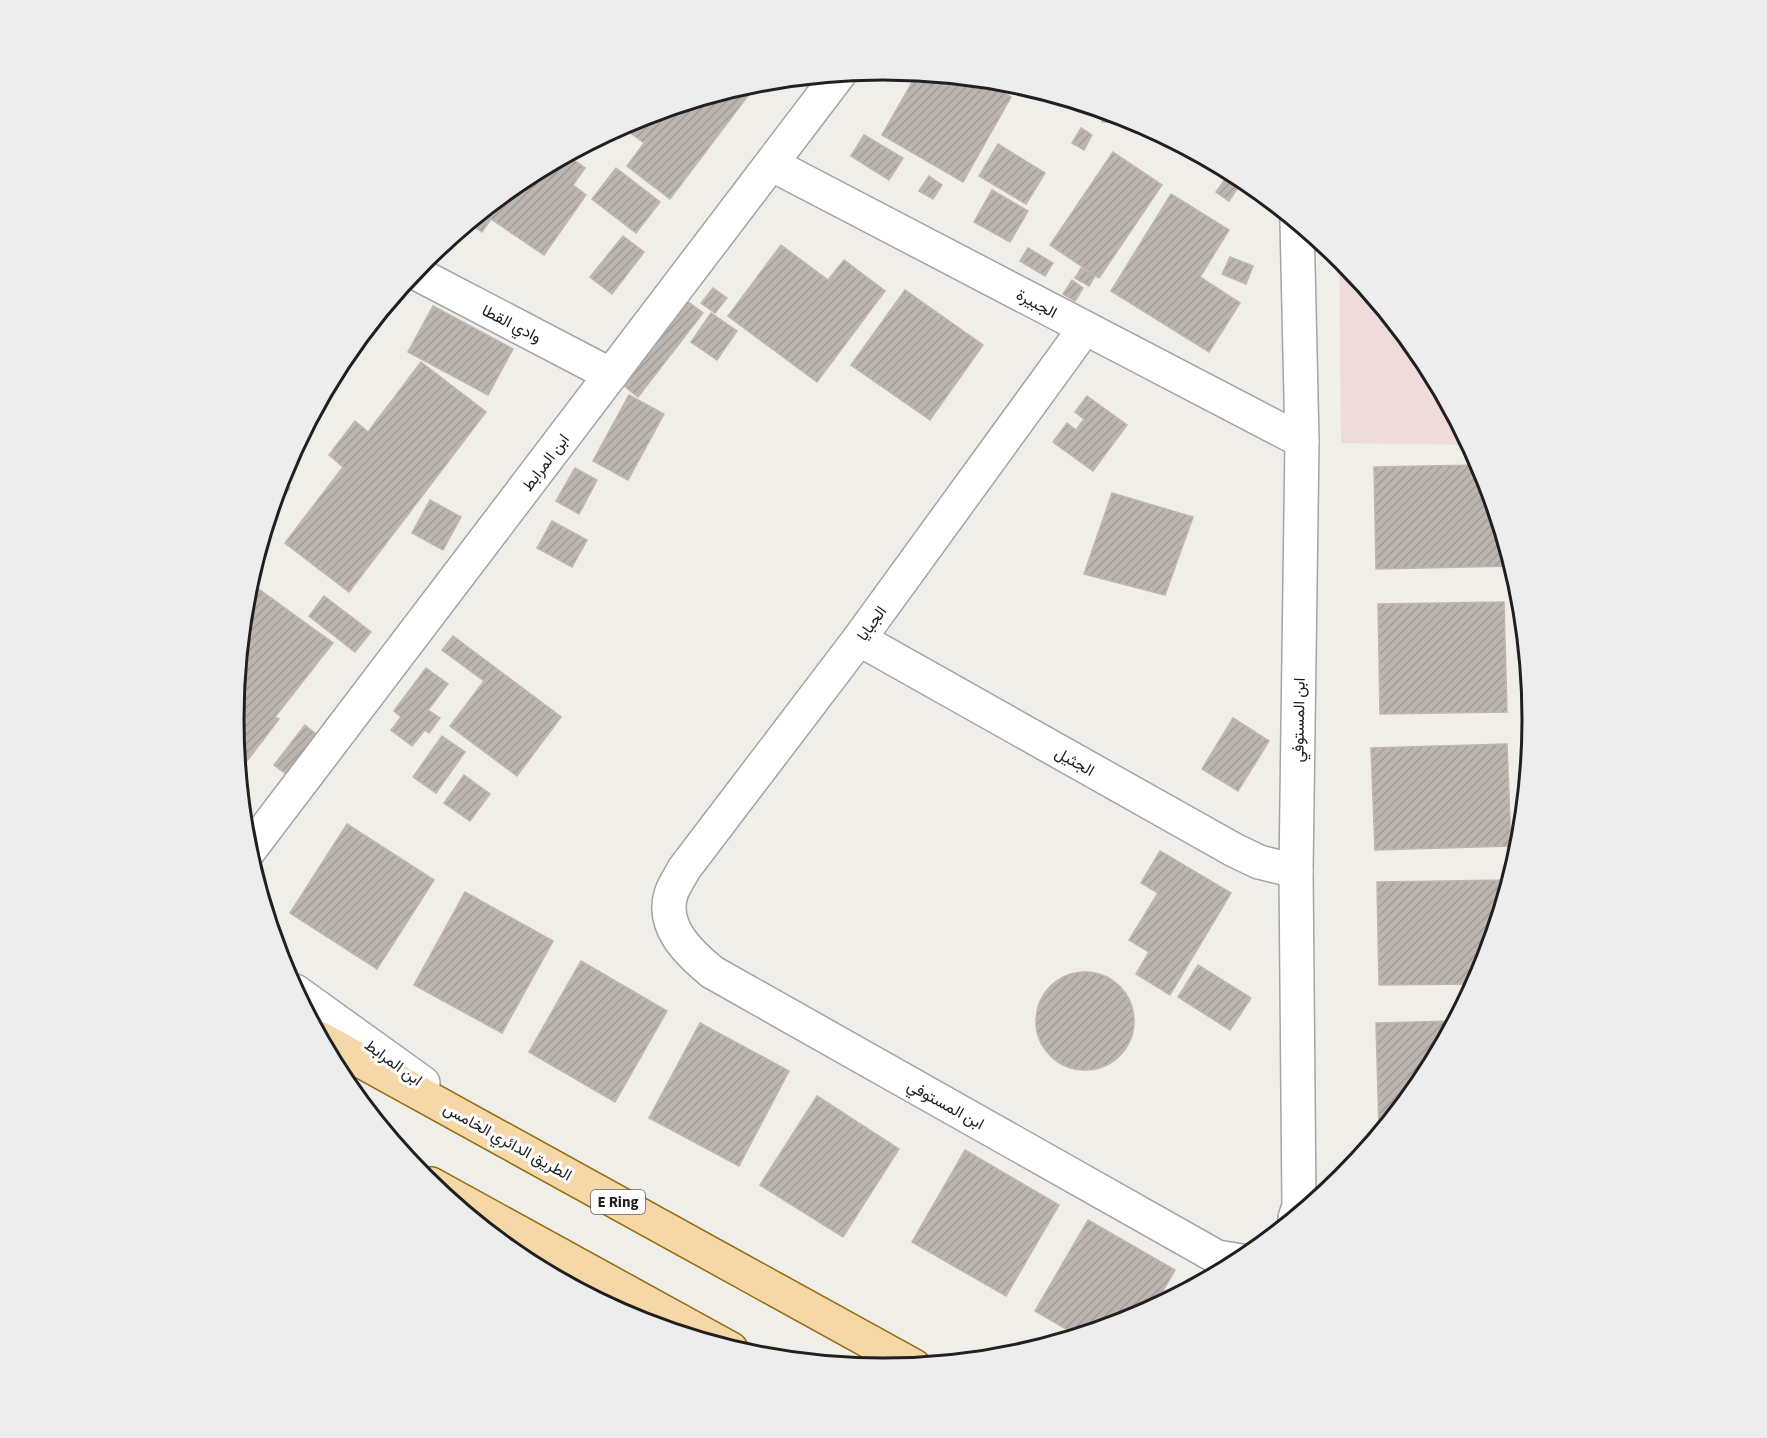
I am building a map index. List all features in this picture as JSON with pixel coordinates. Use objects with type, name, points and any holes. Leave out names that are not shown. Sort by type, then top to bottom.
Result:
[{"type":"main road","name":"الطريق الدائري الخامس","points":[[335,1047],[899,1358]]},
{"type":"main road","points":[[468,1205],[698,1331]]},
{"type":"street","name":"ابن المرابط","points":[[256,844],[773,165],[834,82]]},
{"type":"street","name":"الجبيرة","points":[[773,165],[1302,441]]},
{"type":"street","name":"ابن المستوفي","points":[[1297,232],[1302,441],[1296,871],[1299,1205]]},
{"type":"street","name":"وادي القطا","points":[[422,276],[611,375]]},
{"type":"street","name":"الجبايا","points":[[670,921],[671,894],[684,869],[859,639],[1085,328]]},
{"type":"street","name":"الجثيل","points":[[859,639],[1234,850],[1258,862],[1296,871]]},
{"type":"street","name":"ابن المستوفي","points":[[670,921],[686,950],[711,972],[1217,1257],[1227,1259]]},
{"type":"street","name":"ابن المرابط","points":[[310,1002],[492,1133]]},
{"type":"shaded area","points":[[1339,270],[1391,330],[1415,364],[1437,399],[1461,445],[1341,443]]},
{"type":"building","points":[[913,81],[967,85],[1000,91],[1011,97],[963,182],[882,135]]},
{"type":"building","points":[[749,94],[670,199],[627,166],[644,143],[629,132],[678,113]]},
{"type":"building","points":[[1081,128],[1092,135],[1084,150],[1072,143]]},
{"type":"building","points":[[864,135],[903,158],[889,180],[851,156]]},
{"type":"building","points":[[998,144],[1045,173],[1026,204],[979,176]]},
{"type":"building","points":[[1113,152],[1162,185],[1099,278],[1050,245]]},
{"type":"building","points":[[574,160],[585,168],[573,185],[586,195],[544,255],[491,219],[482,232],[475,227],[528,187]]},
{"type":"building","points":[[616,168],[660,202],[636,233],[592,199]]},
{"type":"building","points":[[929,176],[942,185],[933,199],[919,191]]},
{"type":"building","points":[[1225,179],[1239,187],[1229,201],[1216,192]]},
{"type":"building","points":[[992,190],[1028,211],[1010,242],[974,222]]},
{"type":"building","points":[[1171,194],[1229,230],[1200,277],[1240,303],[1209,352],[1111,291]]},
{"type":"building","points":[[623,236],[644,252],[612,294],[590,277]]},
{"type":"building","points":[[781,245],[828,280],[844,260],[885,291],[817,382],[728,316]]},
{"type":"building","points":[[1028,248],[1053,263],[1045,276],[1020,261]]},
{"type":"building","points":[[1230,257],[1253,266],[1246,284],[1222,274]]},
{"type":"building","points":[[1081,268],[1095,276],[1089,286],[1075,278]]},
{"type":"building","points":[[1072,280],[1083,288],[1075,301],[1063,294]]},
{"type":"building","points":[[713,288],[727,298],[715,313],[701,303]]},
{"type":"building","points":[[905,290],[983,345],[930,420],[851,365]]},
{"type":"building","points":[[683,298],[703,313],[638,397],[618,381]]},
{"type":"building","points":[[433,306],[513,349],[488,395],[408,352]]},
{"type":"building","points":[[711,313],[737,331],[717,360],[691,342]]},
{"type":"building","points":[[421,362],[486,412],[349,592],[285,543],[343,467],[329,455],[355,421],[368,432]]},
{"type":"building","points":[[629,395],[664,414],[628,480],[593,461]]},
{"type":"building","points":[[1087,396],[1127,425],[1093,471],[1053,442],[1067,423],[1076,430],[1084,419],[1075,412]]},
{"type":"building","points":[[1470,465],[1489,513],[1504,566],[1376,569],[1374,467]]},
{"type":"building","points":[[575,468],[597,480],[579,514],[556,501]]},
{"type":"building","points":[[1112,493],[1193,517],[1165,595],[1084,574]]},
{"type":"building","points":[[430,500],[461,517],[443,550],[412,533]]},
{"type":"building","points":[[552,521],[587,540],[572,567],[537,548]]},
{"type":"building","points":[[257,588],[333,643],[275,717],[279,719],[247,761],[245,760],[244,719],[245,677]]},
{"type":"building","points":[[324,596],[371,632],[355,652],[309,616]]},
{"type":"building","points":[[1504,602],[1507,712],[1380,714],[1378,604]]},
{"type":"building","points":[[453,636],[561,717],[517,776],[450,726],[484,681],[442,650]]},
{"type":"building","points":[[426,668],[448,684],[428,710],[440,718],[429,733],[425,730],[412,746],[391,730],[401,717],[394,711]]},
{"type":"building","points":[[1233,718],[1269,741],[1238,791],[1202,769]]},
{"type":"building","points":[[305,725],[317,735],[286,774],[274,765]]},
{"type":"building","points":[[442,736],[465,752],[436,793],[413,777]]},
{"type":"building","points":[[1507,744],[1511,846],[1375,850],[1371,748]]},
{"type":"building","points":[[464,775],[490,794],[470,821],[444,803]]},
{"type":"building","points":[[347,824],[434,880],[377,969],[290,913]]},
{"type":"building","points":[[1160,851],[1231,893],[1170,995],[1136,974],[1149,952],[1129,940],[1158,893],[1141,883]]},
{"type":"building","points":[[1502,880],[1489,925],[1465,984],[1379,985],[1377,882]]},
{"type":"building","points":[[465,892],[553,941],[502,1033],[414,985]]},
{"type":"building","points":[[581,961],[667,1011],[615,1102],[529,1052]]},
{"type":"building","points":[[1198,965],[1251,998],[1230,1030],[1178,997]]},
{"type":"building","points":[[1085,972],[1104,976],[1120,986],[1130,1002],[1134,1021],[1130,1040],[1120,1056],[1104,1066],[1085,1070],[1066,1066],[1050,1056],[1040,1040],[1036,1021],[1040,1002],[1050,986],[1066,976]]},
{"type":"building","points":[[1447,1021],[1415,1074],[1379,1123],[1376,1023]]},
{"type":"building","points":[[700,1023],[789,1071],[739,1166],[649,1118]]},
{"type":"building","points":[[817,1096],[899,1149],[843,1237],[760,1185]]},
{"type":"building","points":[[965,1150],[1059,1205],[1006,1296],[912,1242]]},
{"type":"building","points":[[1088,1220],[1175,1270],[1160,1296],[1069,1331],[1035,1311]]},
{"type":"building","points":[[1214,1258],[1221,1262],[1206,1271]]}]
